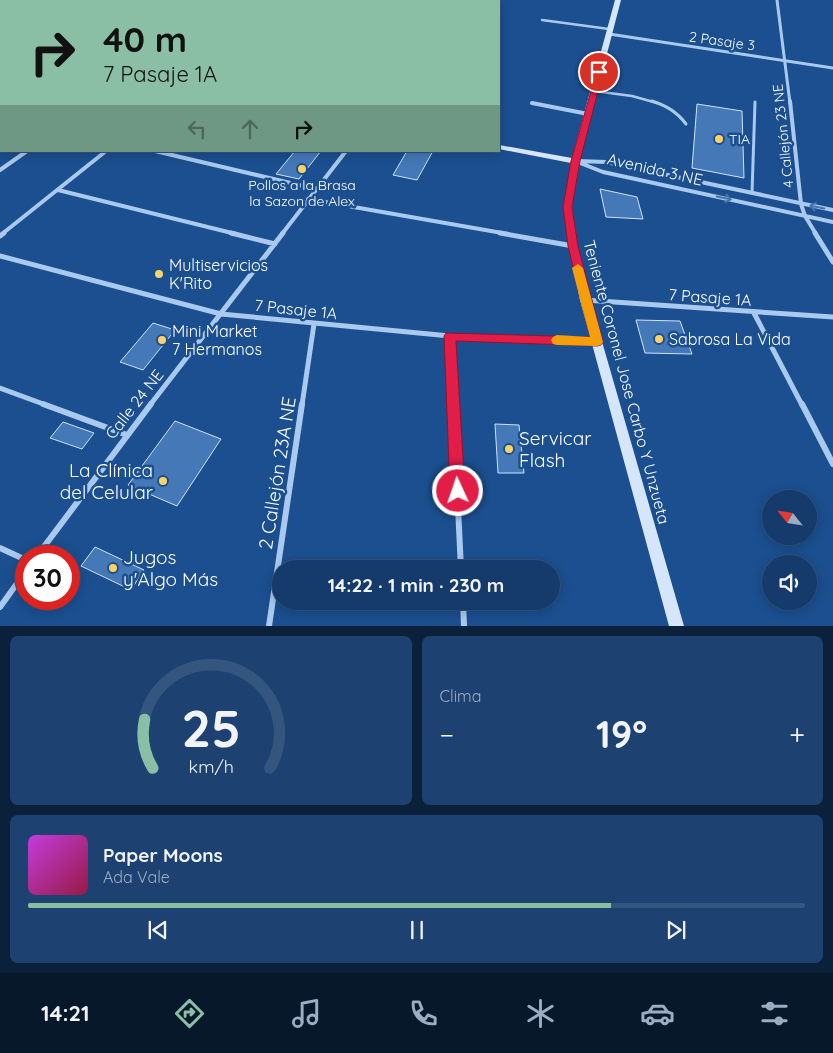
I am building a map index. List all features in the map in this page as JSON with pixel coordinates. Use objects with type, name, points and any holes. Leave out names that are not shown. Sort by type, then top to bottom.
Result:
[{"type":"street","name":"Teniente Coronel Jose Carbo Y Unzueta","points":[[618,0],[575,161],[568,207],[573,246],[585,300],[677,626]]},
{"type":"street","name":"4 Callejón 23 NE","points":[[777,0],[786,60],[801,204],[805,216],[833,262]]},
{"type":"street","name":"2 Pasaje 3","points":[[609,32],[833,68]]},
{"type":"street","points":[[532,103],[588,114]]},
{"type":"street","name":"Avenida 3 NE","points":[[500,147],[575,161],[603,172],[833,222]]},
{"type":"street","points":[[0,170],[26,152]]},
{"type":"street","points":[[0,236],[105,152]]},
{"type":"street","points":[[159,152],[316,189]]},
{"type":"street","name":"Calle 24 NE","points":[[45,545],[126,435],[345,152]]},
{"type":"street","points":[[575,161],[606,162],[833,210]]},
{"type":"street","points":[[58,190],[274,244]]},
{"type":"street","points":[[308,199],[573,246]]},
{"type":"street","name":"7 Pasaje 1A","points":[[0,256],[221,314],[450,336],[597,342]]},
{"type":"street","name":"7 Pasaje 1A","points":[[585,300],[833,317]]},
{"type":"street","points":[[754,313],[833,464]]},
{"type":"street","name":"2 Callejón 23A NE","points":[[269,626],[314,324]]},
{"type":"street","points":[[450,336],[461,560]]},
{"type":"street","points":[[0,388],[126,435]]},
{"type":"street","points":[[0,548],[15,555]]},
{"type":"street","points":[[0,607],[15,586]]},
{"type":"street","points":[[463,610],[464,626]]},
{"type":"lane","points":[[542,20],[609,32]]},
{"type":"lane","points":[[594,90],[671,107],[683,117],[686,124]]},
{"type":"lane","points":[[752,194],[754,102]]},
{"type":"building","name":"TIA","points":[[697,104],[742,111],[744,178],[692,168]]},
{"type":"building","points":[[294,152],[320,152],[299,179],[276,174]]},
{"type":"building","points":[[406,152],[432,152],[417,180],[393,175]]},
{"type":"building","points":[[600,189],[637,197],[643,219],[606,217]]},
{"type":"building","points":[[636,320],[680,321],[692,354],[645,353]]},
{"type":"building","points":[[153,323],[175,330],[143,370],[120,362]]},
{"type":"building","points":[[175,421],[221,439],[177,506],[128,485]]},
{"type":"building","points":[[63,422],[94,433],[82,449],[50,438]]},
{"type":"building","name":"Servicar Flash","points":[[495,424],[519,425],[524,473],[498,473]]},
{"type":"building","name":"Jugos y'Algo Más","points":[[95,547],[144,570],[131,590],[81,566]]},
{"type":"slow traffic","points":[[557,340],[597,342],[578,268]]},
{"type":"place","name":"TIA","points":[[719,139]]},
{"type":"place","name":"Pollos a la Brasa la Sazon de Alex","points":[[302,169]]},
{"type":"place","name":"Multiservicios K'Rito","points":[[159,274]]},
{"type":"place","name":"Sabrosa La Vida","points":[[659,339]]},
{"type":"place","name":"Mini Market 7 Hermanos","points":[[162,340]]},
{"type":"place","name":"Servicar Flash","points":[[509,449]]},
{"type":"place","name":"La Clínica del Celular","points":[[163,481]]},
{"type":"place","name":"Jugos y'Algo Más","points":[[113,568]]},
{"type":"route","points":[[458,491],[450,336],[597,342],[573,246],[568,207],[575,161],[599,72]]}]
